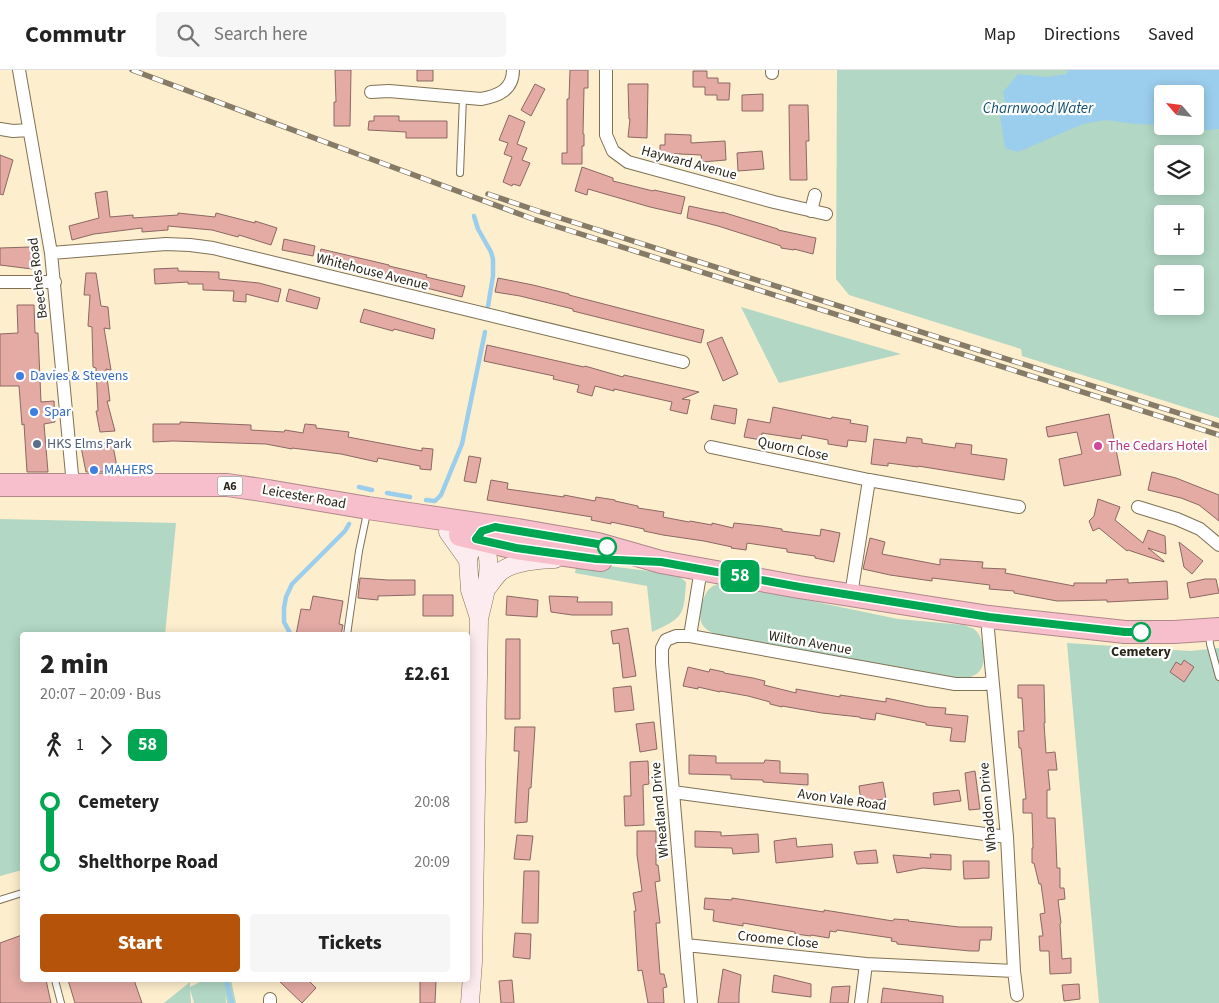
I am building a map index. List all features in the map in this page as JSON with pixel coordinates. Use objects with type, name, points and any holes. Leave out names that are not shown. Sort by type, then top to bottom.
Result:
[{"type":"highway","name":"Leicester Road","points":[[0,484],[228,485],[368,508],[449,526],[495,527],[598,544],[661,562],[989,617],[1125,632],[1214,630]]},
{"type":"highway","name":"Leicester Road","points":[[449,526],[476,539],[516,548],[596,559],[661,562]]},
{"type":"street","name":"Beeches Road","points":[[19,70],[55,282],[73,484]]},
{"type":"street","points":[[371,92],[389,91],[481,99],[495,97],[506,89],[513,76],[512,70]]},
{"type":"street","name":"Hayward Avenue","points":[[606,70],[606,135],[613,151],[628,162],[774,202],[826,214]]},
{"type":"street","points":[[0,129],[13,131],[29,130]]},
{"type":"street","points":[[811,211],[815,195]]},
{"type":"street","name":"Whitehouse Avenue","points":[[51,253],[166,244],[213,248],[683,362]]},
{"type":"street","points":[[0,282],[55,282]]},
{"type":"street","name":"Quorn Close","points":[[711,447],[869,480],[1019,507]]},
{"type":"street","points":[[850,595],[869,480]]},
{"type":"street","points":[[1138,507],[1177,519],[1200,529],[1219,546]]},
{"type":"street","points":[[449,526],[468,560]]},
{"type":"street","points":[[479,619],[470,590],[468,560],[471,547],[482,531],[495,527]]},
{"type":"street","points":[[470,1003],[473,962],[479,619],[487,588],[488,559],[485,548],[476,539]]},
{"type":"street","points":[[487,588],[501,571],[512,565],[548,559],[596,559]]},
{"type":"street","points":[[690,636],[701,569]]},
{"type":"street","name":"Whaddon Drive","points":[[989,617],[988,630],[1007,838],[1017,995]]},
{"type":"street","name":"Wheatland Drive","points":[[690,636],[676,636],[666,640],[662,648],[662,663],[691,1003]]},
{"type":"street","name":"Wilton Avenue","points":[[690,636],[955,684],[992,683]]},
{"type":"street","name":"Avon Vale Road","points":[[673,792],[1007,838]]},
{"type":"street","name":"Croome Close","points":[[686,946],[866,964],[1014,971]]},
{"type":"street","points":[[861,1003],[866,964]]},
{"type":"lane","points":[[460,173],[463,97]]},
{"type":"lane","points":[[347,632],[359,551],[368,508]]},
{"type":"lane","points":[[1214,630],[1210,644],[1219,678]]},
{"type":"lane","points":[[0,900],[20,894]]},
{"type":"lane","points":[[56,982],[61,1003]]},
{"type":"green space","points":[[837,70],[1219,70],[1219,418],[1022,356],[1021,349],[849,295],[836,279]]},
{"type":"green space","points":[[741,307],[901,354],[779,383]]},
{"type":"green space","points":[[0,519],[176,523],[165,632],[20,632],[20,871],[0,876]]},
{"type":"green space","points":[[577,562],[672,574],[680,577],[686,582],[683,609],[676,619],[652,632],[647,586],[575,573]]},
{"type":"green space","points":[[725,583],[898,619],[964,625],[978,633],[982,641],[984,660],[975,675],[968,678],[958,678],[715,634],[702,624],[701,609],[709,589]]},
{"type":"green space","points":[[1067,643],[1190,651],[1219,648],[1219,1003],[1099,1003]]},
{"type":"green space","points":[[190,982],[190,987],[200,982],[231,982],[236,1003],[227,1003],[225,994],[226,1003],[194,1003],[190,989],[191,1003],[164,1003]]},
{"type":"water","name":"Charnwood Water","points":[[1068,70],[1219,70],[1219,129],[1204,131],[1204,85],[1154,85],[1154,125],[1106,120],[1083,124],[1018,152],[1005,148],[999,110],[1005,102],[1003,92],[1018,74],[1047,77],[1067,74]]},
{"type":"building","points":[[335,70],[351,70],[350,126],[334,126],[334,102],[336,102]]},
{"type":"building","points":[[417,70],[433,70],[433,81],[417,81]]},
{"type":"building","points":[[570,70],[588,70],[588,88],[584,88],[584,146],[582,146],[582,164],[562,164],[562,153],[567,153],[567,99],[569,99]]},
{"type":"building","points":[[693,71],[707,71],[707,78],[718,78],[718,83],[730,83],[729,100],[717,100],[717,95],[705,95],[705,87],[693,87]]},
{"type":"building","points":[[535,84],[545,89],[531,116],[521,110]]},
{"type":"building","points":[[628,84],[648,84],[647,138],[628,137],[630,119]]},
{"type":"building","points":[[763,94],[763,111],[742,111],[742,95]]},
{"type":"building","points":[[789,105],[808,105],[809,141],[806,141],[807,180],[790,180]]},
{"type":"building","points":[[509,115],[525,122],[517,144],[527,148],[522,160],[530,163],[520,186],[513,184],[512,186],[503,182],[512,157],[504,154],[508,143],[499,140]]},
{"type":"building","points":[[374,116],[399,116],[399,121],[447,121],[447,138],[406,138],[406,132],[368,130],[369,121],[374,121]]},
{"type":"building","points":[[665,134],[691,135],[691,143],[725,141],[726,160],[702,162],[701,155],[660,153],[660,145],[665,145]]},
{"type":"building","points":[[762,151],[764,169],[738,171],[737,153]]},
{"type":"building","points":[[0,155],[13,160],[3,195],[0,194]]},
{"type":"building","points":[[582,167],[613,178],[613,181],[685,197],[681,214],[588,189],[587,195],[575,191]]},
{"type":"building","points":[[107,191],[110,217],[133,215],[133,218],[178,215],[178,213],[215,217],[216,213],[255,223],[255,221],[277,228],[271,245],[239,235],[238,237],[212,230],[168,226],[168,230],[142,232],[142,228],[94,234],[72,240],[69,226],[99,218],[95,193]]},
{"type":"building","points":[[689,206],[722,212],[778,230],[816,238],[813,254],[781,248],[781,246],[687,218]]},
{"type":"building","points":[[284,239],[315,246],[313,256],[282,250]]},
{"type":"building","points":[[31,247],[32,269],[0,265],[0,248]]},
{"type":"building","points":[[321,249],[465,286],[462,297],[395,280],[396,278],[318,260]]},
{"type":"building","points":[[178,268],[178,271],[219,272],[219,279],[259,283],[281,289],[278,302],[246,294],[246,302],[233,301],[234,291],[203,290],[203,284],[188,284],[188,282],[155,284],[154,269]]},
{"type":"building","points":[[86,273],[96,273],[101,306],[108,307],[110,329],[104,328],[111,370],[106,369],[110,401],[107,401],[115,431],[100,432],[96,411],[98,411],[96,368],[93,367],[92,327],[88,326],[90,295],[84,295]]},
{"type":"building","points":[[498,278],[569,294],[704,330],[701,343],[573,311],[573,309],[495,292]]},
{"type":"building","points":[[289,289],[320,298],[317,309],[286,301]]},
{"type":"building","points":[[17,305],[34,305],[35,333],[38,333],[41,402],[54,401],[55,422],[44,424],[48,472],[27,472],[19,386],[0,386],[0,334],[18,333]]},
{"type":"building","points":[[364,309],[435,329],[433,339],[360,322]]},
{"type":"building","points":[[722,337],[738,374],[723,381],[707,343]]},
{"type":"building","points":[[487,345],[585,366],[623,377],[624,375],[699,392],[682,399],[690,400],[687,414],[670,410],[672,402],[614,389],[614,391],[595,386],[592,396],[577,392],[579,385],[553,379],[554,376],[484,361]]},
{"type":"building","points":[[714,405],[737,409],[735,424],[711,419]]},
{"type":"building","points":[[773,407],[831,419],[832,417],[851,420],[850,423],[868,426],[866,442],[848,440],[847,447],[828,444],[828,440],[802,435],[801,439],[762,433],[761,440],[744,437],[748,419],[770,423]]},
{"type":"building","name":"The Cedars Hotel","points":[[1109,414],[1121,475],[1064,486],[1059,459],[1082,454],[1077,432],[1048,437],[1046,427]]},
{"type":"building","points":[[180,422],[251,425],[251,430],[284,432],[285,430],[303,433],[305,424],[316,425],[316,428],[349,432],[348,437],[422,451],[422,448],[433,449],[431,470],[378,458],[377,462],[341,454],[292,449],[266,444],[153,442],[153,424],[180,424]]},
{"type":"building","points":[[907,437],[922,439],[922,443],[955,448],[956,443],[972,445],[971,454],[1007,459],[1004,480],[918,466],[888,463],[888,466],[871,464],[874,439],[906,443]]},
{"type":"building","points":[[112,441],[118,472],[86,472],[81,447]]},
{"type":"building","points":[[469,456],[481,458],[476,483],[464,481]]},
{"type":"building","points":[[1152,472],[1176,478],[1219,495],[1219,521],[1199,505],[1181,498],[1148,490]]},
{"type":"building","points":[[491,480],[508,483],[507,489],[564,497],[564,495],[595,501],[596,497],[615,500],[638,506],[638,508],[664,512],[663,517],[689,522],[712,525],[712,523],[733,528],[734,523],[820,536],[821,529],[840,533],[834,562],[815,558],[815,556],[787,552],[787,549],[747,543],[746,550],[731,548],[704,541],[644,531],[644,529],[611,522],[611,524],[591,520],[592,517],[487,500]]},
{"type":"building","points":[[1098,499],[1120,507],[1115,520],[1143,543],[1148,530],[1165,536],[1166,554],[1148,548],[1164,562],[1127,551],[1099,528],[1093,531],[1089,521],[1094,516]]},
{"type":"building","points":[[870,538],[885,542],[882,554],[940,565],[940,559],[983,562],[982,568],[1006,569],[1005,573],[1074,586],[1074,583],[1107,583],[1106,580],[1128,579],[1128,583],[1167,581],[1168,599],[1107,602],[1107,600],[1057,601],[1014,593],[1014,591],[989,589],[990,585],[932,578],[932,581],[890,575],[863,569]]},
{"type":"building","points":[[1179,542],[1203,561],[1192,574],[1184,567]]},
{"type":"building","points":[[360,578],[415,580],[415,595],[378,596],[378,600],[358,598]]},
{"type":"building","points":[[1205,579],[1216,579],[1219,593],[1190,598],[1187,583]]},
{"type":"building","points":[[423,595],[453,595],[453,616],[423,616]]},
{"type":"building","points":[[313,596],[343,601],[339,624],[343,625],[342,632],[297,632],[301,609],[310,610]]},
{"type":"building","points":[[507,596],[538,600],[537,617],[506,615]]},
{"type":"building","points":[[549,596],[578,597],[577,602],[612,602],[612,615],[572,615],[551,612]]},
{"type":"building","points":[[628,628],[636,676],[623,678],[619,643],[613,644],[611,631]]},
{"type":"building","points":[[506,639],[520,639],[520,719],[505,719]]},
{"type":"building","points":[[1184,660],[1194,667],[1184,682],[1170,672],[1176,662],[1181,665]]},
{"type":"building","points":[[688,667],[709,672],[710,669],[753,678],[765,681],[764,685],[796,693],[796,689],[840,697],[840,695],[886,702],[886,698],[928,707],[946,708],[945,714],[968,716],[965,742],[950,741],[952,728],[926,725],[926,723],[876,713],[875,720],[782,707],[748,696],[683,686]]},
{"type":"building","points":[[1018,685],[1044,685],[1046,753],[1055,752],[1057,770],[1048,770],[1050,790],[1047,790],[1047,818],[1055,818],[1057,868],[1060,868],[1060,888],[1064,888],[1065,899],[1058,900],[1062,959],[1071,958],[1071,973],[1050,974],[1049,951],[1040,951],[1039,936],[1043,936],[1040,914],[1045,913],[1041,884],[1039,884],[1034,863],[1032,863],[1032,813],[1023,813],[1023,799],[1026,799],[1018,731],[1024,731],[1022,698],[1018,698]]},
{"type":"building","points":[[631,686],[634,710],[615,712],[613,688]]},
{"type":"building","points":[[654,722],[657,749],[640,752],[636,724]]},
{"type":"building","points":[[515,727],[535,727],[527,822],[515,823],[519,751],[514,751]]},
{"type":"building","points":[[689,755],[716,756],[716,763],[780,761],[780,773],[808,774],[808,785],[731,779],[731,775],[689,774]]},
{"type":"building","points":[[648,761],[649,784],[643,785],[644,825],[625,826],[624,796],[631,796],[630,762]]},
{"type":"building","points":[[975,771],[980,809],[969,810],[965,773]]},
{"type":"building","points":[[883,782],[886,799],[861,802],[859,786]]},
{"type":"building","points":[[959,790],[961,801],[934,805],[933,793]]},
{"type":"building","points":[[637,831],[656,831],[656,865],[658,865],[660,881],[655,882],[660,923],[656,923],[660,974],[664,974],[667,987],[663,988],[664,1003],[648,1003],[642,970],[638,971],[634,911],[636,911],[633,893],[642,891],[637,855]]},
{"type":"building","points":[[695,831],[721,832],[721,836],[758,834],[759,852],[733,854],[732,848],[695,847]]},
{"type":"building","points":[[517,835],[533,836],[530,860],[514,859]]},
{"type":"building","points":[[796,838],[797,847],[832,844],[833,857],[776,863],[774,841]]},
{"type":"building","points":[[876,850],[878,863],[857,864],[854,852]]},
{"type":"building","points":[[930,854],[951,855],[951,870],[923,868],[897,873],[893,855],[931,858]]},
{"type":"building","points":[[963,861],[989,861],[989,878],[964,879]]},
{"type":"building","points":[[524,871],[539,871],[538,923],[522,923]]},
{"type":"building","points":[[705,898],[732,900],[732,898],[893,921],[894,919],[959,927],[992,927],[991,940],[980,940],[979,951],[970,951],[897,944],[897,942],[891,941],[892,938],[837,930],[836,932],[830,931],[829,938],[795,934],[795,932],[743,923],[743,926],[713,921],[714,910],[704,909]]},
{"type":"building","points":[[515,933],[531,934],[530,959],[513,957]]},
{"type":"building","points":[[20,936],[20,982],[46,982],[51,1003],[0,1003],[0,943]]},
{"type":"building","points":[[723,969],[741,975],[739,1003],[718,1003]]},
{"type":"building","points":[[774,975],[811,984],[811,997],[772,992]]},
{"type":"building","points":[[512,980],[514,1003],[501,1003],[499,981]]},
{"type":"building","points":[[69,982],[135,982],[142,1003],[75,1003]]},
{"type":"building","points":[[280,982],[310,982],[316,988],[302,1003]]},
{"type":"building","points":[[420,982],[436,982],[435,1003],[420,1003]]},
{"type":"building","points":[[1079,984],[1080,999],[1064,1001],[1062,985]]},
{"type":"building","points":[[850,986],[848,1003],[830,1003],[832,987]]},
{"type":"building","points":[[883,988],[943,996],[943,1003],[881,1003]]},
{"type":"waterway","points":[[474,216],[478,229],[493,259],[493,276],[488,306]]},
{"type":"waterway","points":[[426,500],[435,501],[441,495],[462,444],[485,332]]},
{"type":"waterway","points":[[359,487],[372,490]]},
{"type":"waterway","points":[[387,493],[410,497]]},
{"type":"waterway","points":[[289,632],[284,622],[284,608],[286,597],[292,584],[345,531],[349,524]]},
{"type":"waterway","points":[[227,982],[232,1003]]},
{"type":"railway","points":[[132,70],[533,219],[1219,435]]},
{"type":"railway","points":[[488,194],[1219,426]]},
{"type":"bus line","name":"58","points":[[607,547],[495,527],[482,531],[476,539],[516,548],[596,559],[661,562],[800,587],[989,617],[1125,632],[1141,632]]},
{"type":"place","name":"Davies & Stevens","points":[[20,376]]},
{"type":"place","name":"Spar","points":[[34,412]]},
{"type":"place","name":"HKS Elms Park","points":[[37,444]]},
{"type":"place","name":"The Cedars Hotel","points":[[1098,446]]},
{"type":"place","name":"MAHERS","points":[[94,470]]},
{"type":"place","name":"Cemetery","points":[[1141,632]]}]
